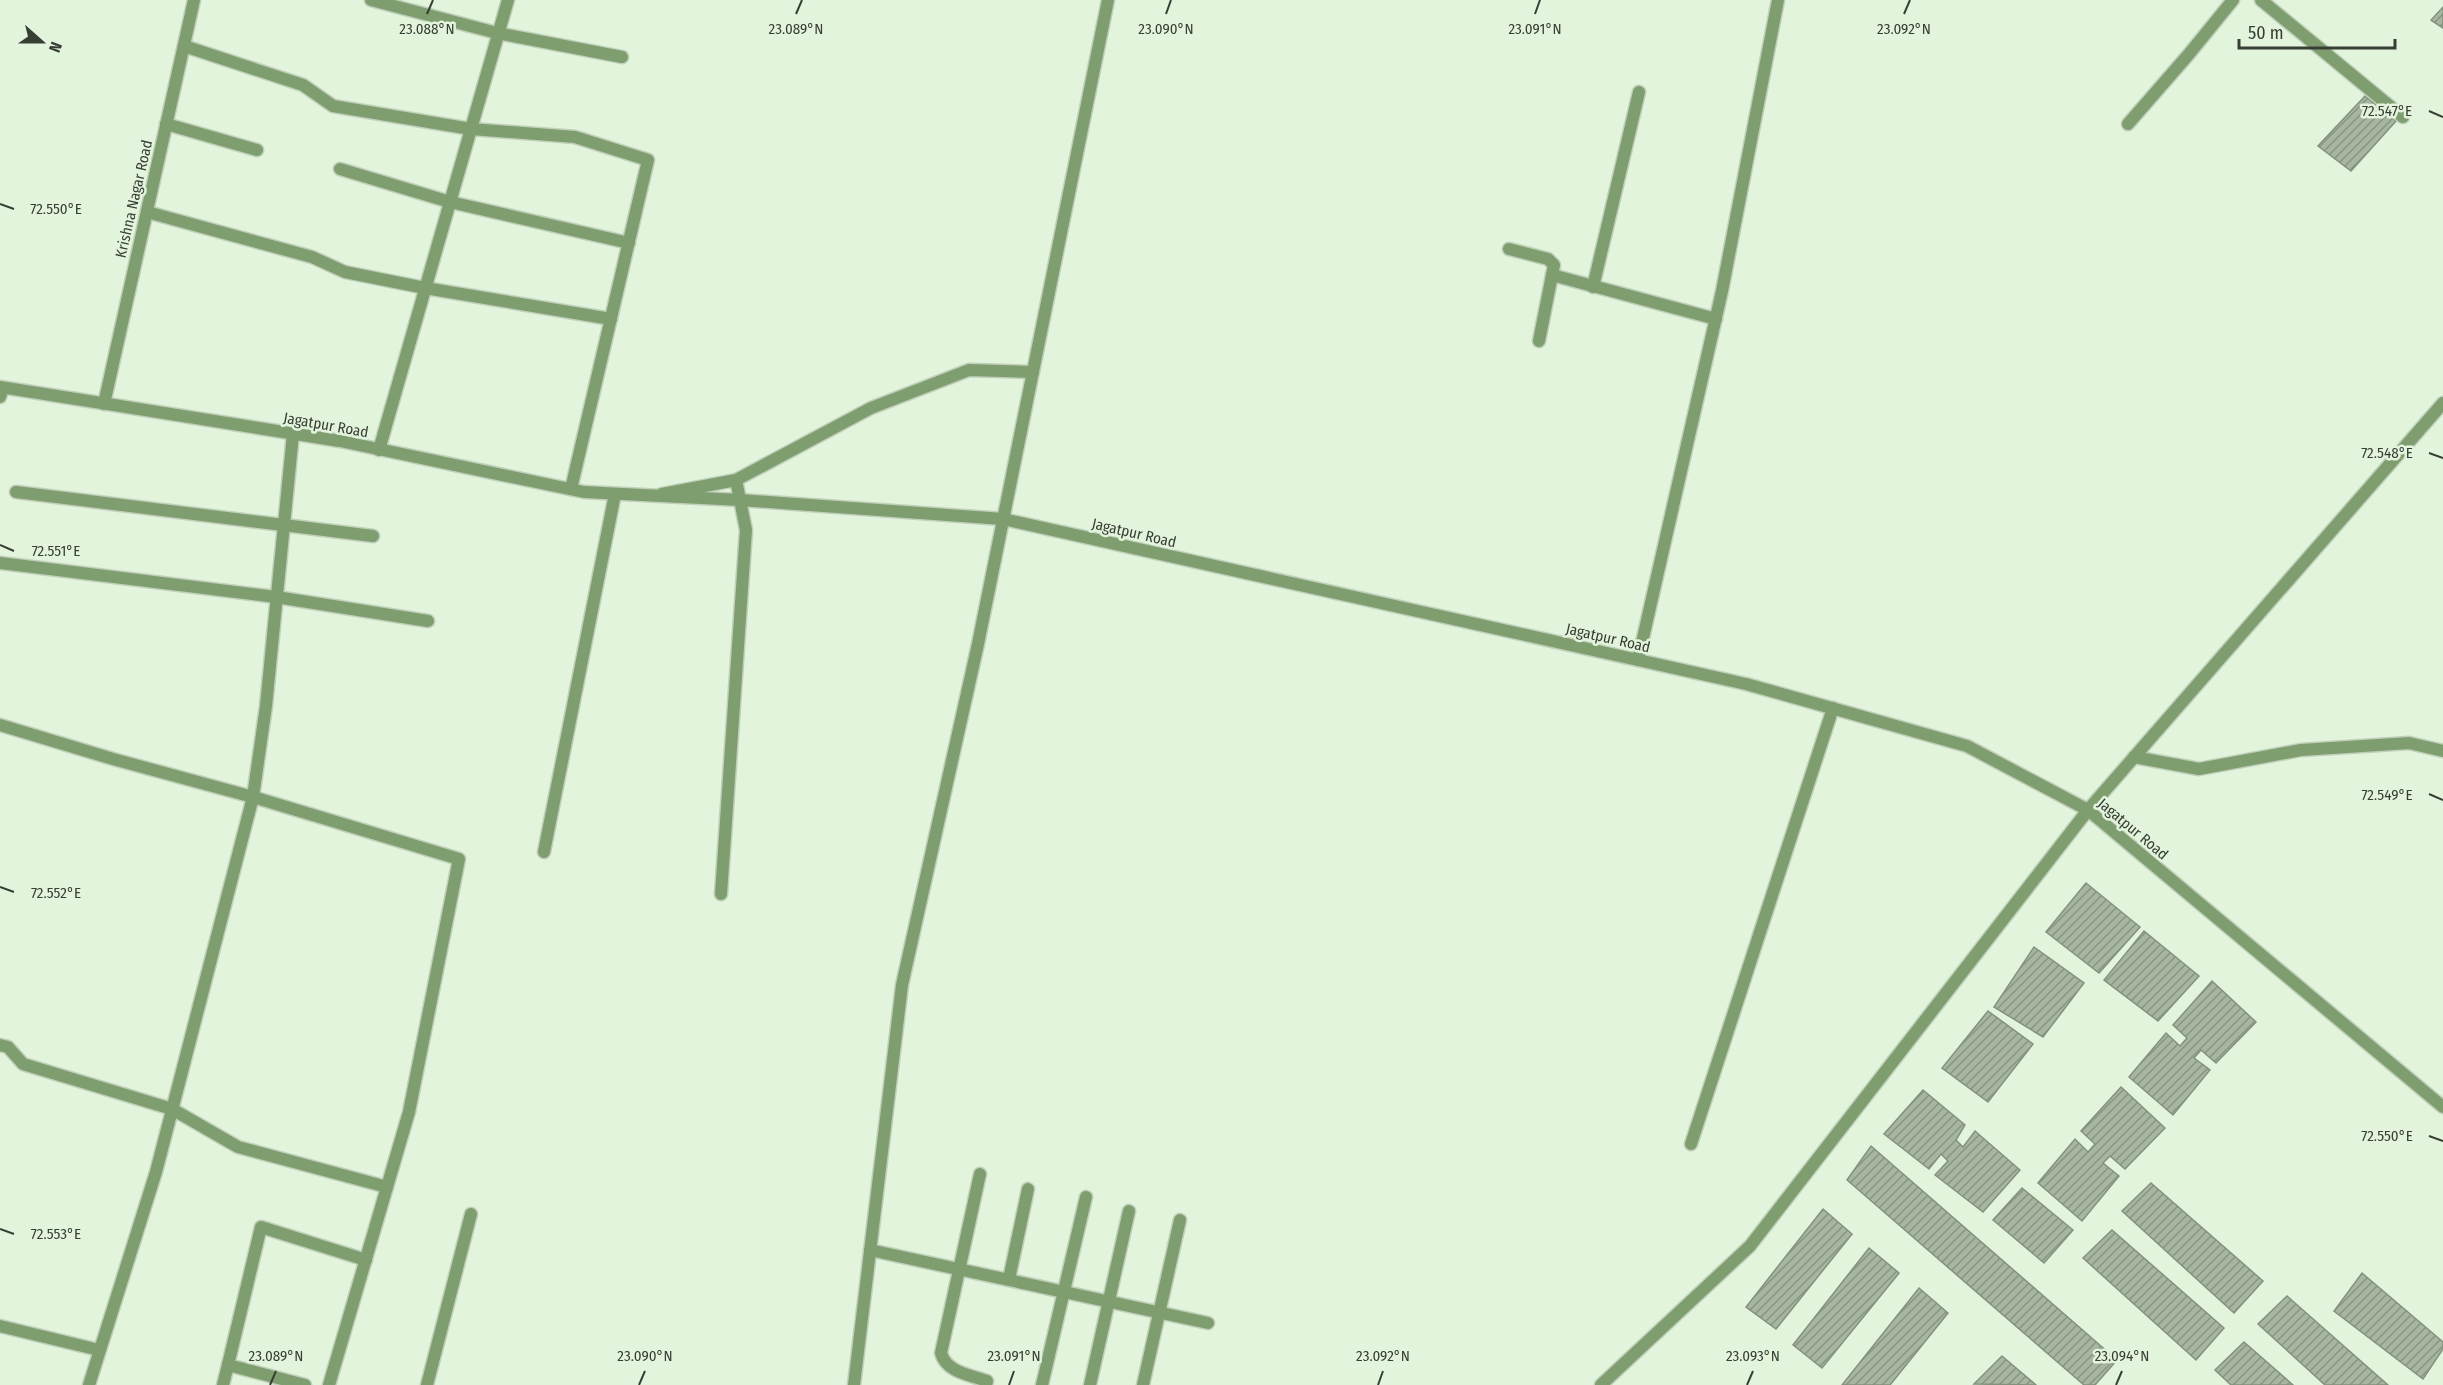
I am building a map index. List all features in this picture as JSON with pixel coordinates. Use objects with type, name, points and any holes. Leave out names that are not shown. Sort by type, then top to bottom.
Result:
[{"type":"street","name":"Krishna Nagar Road","points":[[104,404],[194,0]]},
{"type":"street","points":[[370,0],[497,33],[622,57]]},
{"type":"street","points":[[379,450],[508,0]]},
{"type":"street","points":[[854,1385],[902,985],[978,644],[1107,0]]},
{"type":"street","points":[[1638,660],[1716,319],[1778,0]]},
{"type":"street","points":[[2128,124],[2233,0]]},
{"type":"street","points":[[2261,0],[2403,117]]},
{"type":"street","points":[[184,46],[303,85],[333,106],[471,129],[575,137],[648,160],[570,489]]},
{"type":"street","points":[[1593,287],[1639,92]]},
{"type":"street","points":[[166,124],[257,150]]},
{"type":"street","points":[[340,169],[450,202],[629,243]]},
{"type":"street","points":[[147,212],[312,257],[345,272],[425,288],[611,319]]},
{"type":"street","points":[[1509,249],[1548,259],[1554,265],[1539,341]]},
{"type":"street","points":[[1552,275],[1716,319]]},
{"type":"street","name":"Jagatpur Road","points":[[646,497],[736,480],[871,408],[969,370],[1033,372]]},
{"type":"street","name":"Jagatpur Road","points":[[1,390],[293,434],[570,489],[646,497],[740,500],[1003,519],[1746,684],[1967,746],[2088,810],[2443,1107]]},
{"type":"street","points":[[1601,1385],[1750,1246],[2088,810],[2443,403]]},
{"type":"street","points":[[89,1385],[156,1172],[253,797],[266,706],[293,434]]},
{"type":"street","points":[[721,894],[746,530],[736,480]]},
{"type":"street","points":[[16,492],[373,536]]},
{"type":"street","points":[[544,852],[615,494]]},
{"type":"street","points":[[0,564],[276,597],[428,621]]},
{"type":"street","points":[[1691,1144],[1833,708]]},
{"type":"street","points":[[0,725],[253,797],[459,860],[409,1112],[329,1385]]},
{"type":"street","points":[[2134,757],[2199,769],[2301,750],[2409,743],[2443,751]]},
{"type":"street","points":[[0,1045],[8,1047],[23,1064],[172,1108],[238,1147],[387,1187]]},
{"type":"street","points":[[980,1174],[941,1353],[944,1362],[949,1366],[987,1381],[986,1385]]},
{"type":"street","points":[[1009,1280],[1028,1189]]},
{"type":"street","points":[[1042,1385],[1086,1197]]},
{"type":"street","points":[[1090,1385],[1129,1211]]},
{"type":"street","points":[[427,1385],[471,1214]]},
{"type":"street","points":[[1143,1385],[1180,1220]]},
{"type":"street","points":[[223,1385],[261,1227],[366,1260]]},
{"type":"street","points":[[870,1250],[1208,1323]]},
{"type":"street","points":[[0,1326],[99,1350]]},
{"type":"street","points":[[228,1365],[305,1385]]},
{"type":"building","points":[[2443,7],[2443,28],[2431,20]]},
{"type":"building","points":[[2365,96],[2396,121],[2351,171],[2318,146]]},
{"type":"building","points":[[2086,883],[2140,927],[2099,973],[2046,932]]},
{"type":"building","points":[[2144,931],[2199,976],[2158,1021],[2104,980]]},
{"type":"building","points":[[2034,947],[2084,983],[2043,1037],[1994,1007]]},
{"type":"building","points":[[2212,981],[2256,1022],[2216,1063],[2201,1050],[2194,1058],[2210,1070],[2173,1115],[2129,1077],[2166,1033],[2180,1046],[2187,1038],[2173,1025]]},
{"type":"building","points":[[1988,1011],[2033,1044],[1988,1102],[1942,1068]]},
{"type":"building","points":[[2121,1087],[2165,1128],[2125,1169],[2110,1156],[2103,1163],[2119,1176],[2082,1221],[2038,1183],[2075,1139],[2088,1152],[2095,1144],[2081,1131]]},
{"type":"building","points":[[1923,1090],[1965,1125],[1956,1140],[1963,1147],[1975,1131],[2020,1170],[1983,1212],[1935,1175],[1948,1161],[1941,1154],[1929,1169],[1884,1134]]},
{"type":"building","points":[[1871,1146],[2117,1360],[2095,1385],[2084,1385],[1847,1180]]},
{"type":"building","points":[[2151,1183],[2263,1281],[2234,1313],[2122,1211]]},
{"type":"building","points":[[2022,1188],[2073,1230],[2044,1263],[1993,1220]]},
{"type":"building","points":[[1823,1209],[1852,1234],[1776,1329],[1746,1307]]},
{"type":"building","points":[[2112,1230],[2224,1328],[2196,1360],[2083,1258]]},
{"type":"building","points":[[1869,1248],[1899,1273],[1822,1368],[1793,1345]]},
{"type":"building","points":[[2362,1273],[2443,1342],[2443,1349],[2423,1379],[2334,1311]]},
{"type":"building","points":[[1919,1288],[1948,1313],[1890,1385],[1842,1385]]},
{"type":"building","points":[[2287,1296],[2388,1385],[2325,1385],[2258,1324]]},
{"type":"building","points":[[2244,1342],[2293,1385],[2231,1385],[2215,1370]]},
{"type":"building","points":[[2002,1356],[2036,1385],[1974,1384]]}]
